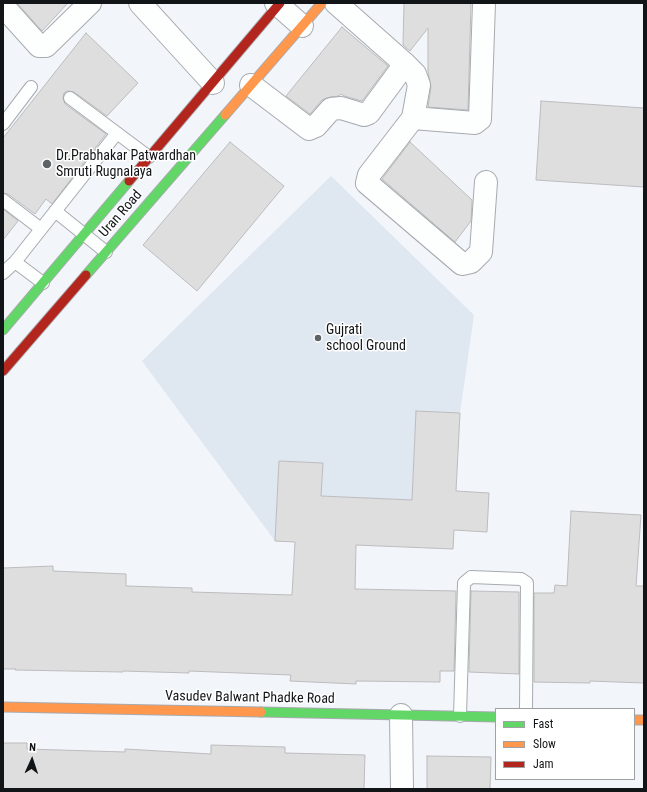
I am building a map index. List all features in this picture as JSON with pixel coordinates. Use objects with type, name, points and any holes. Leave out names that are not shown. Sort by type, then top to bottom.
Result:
[{"type":"main road","name":"Uran Road","points":[[3,370],[322,3]]},
{"type":"main road","name":"Uran Road","points":[[3,330],[278,4]]},
{"type":"main road","name":"Vasudev Balwant Phadke Road","points":[[3,707],[495,717]]},
{"type":"street","points":[[3,6],[39,46],[46,46],[90,3]]},
{"type":"street","points":[[140,3],[213,82]]},
{"type":"street","points":[[336,3],[405,64],[415,74],[419,85],[413,118],[369,175],[367,183],[462,264],[471,262],[481,252],[486,182]]},
{"type":"street","points":[[413,118],[475,123],[480,119],[484,3]]},
{"type":"street","points":[[278,4],[302,26]]},
{"type":"street","points":[[251,86],[309,129],[316,126],[331,109],[341,108],[364,115],[369,113],[405,64]]},
{"type":"street","points":[[401,715],[402,789]]},
{"type":"lane","points":[[3,124],[31,87]]},
{"type":"lane","points":[[70,98],[149,157]]},
{"type":"lane","points":[[3,273],[15,262],[117,133]]},
{"type":"lane","points":[[3,200],[41,229]]},
{"type":"lane","points":[[55,211],[106,252]]},
{"type":"lane","points":[[15,262],[43,283]]},
{"type":"lane","points":[[460,716],[464,583],[471,577],[521,579],[527,583],[526,708]]},
{"type":"shaded area","name":"Gujrati school Ground","points":[[331,176],[474,315],[460,413],[416,411],[412,500],[321,496],[323,463],[279,461],[275,541],[142,361]]},
{"type":"building","points":[[17,3],[68,3],[42,31]]},
{"type":"building","points":[[404,3],[471,3],[468,110],[428,107],[431,87],[428,72],[428,28],[410,51],[403,45]]},
{"type":"building","points":[[342,27],[388,66],[362,101],[341,94],[339,96],[322,100],[310,114],[286,96]]},
{"type":"building","points":[[86,33],[138,83],[107,116],[74,92],[67,91],[64,93],[63,98],[65,104],[106,134],[52,204],[46,199],[35,214],[8,194],[3,193],[3,138]]},
{"type":"building","points":[[541,101],[644,108],[644,187],[536,180]]},
{"type":"building","points":[[230,142],[284,186],[197,291],[143,245]]},
{"type":"building","points":[[410,142],[472,200],[471,221],[455,242],[382,179]]},
{"type":"building","points":[[3,209],[18,221],[3,240]]},
{"type":"building","points":[[416,411],[460,413],[456,491],[489,493],[487,532],[454,530],[453,549],[356,545],[355,589],[456,591],[454,671],[440,671],[440,682],[356,681],[356,684],[290,681],[291,675],[189,671],[189,673],[3,669],[3,568],[53,566],[53,571],[126,574],[126,586],[192,588],[192,592],[292,595],[295,542],[275,541],[279,461],[323,463],[321,496],[412,500]]},
{"type":"building","points":[[571,511],[641,515],[636,586],[644,586],[644,683],[590,681],[590,683],[534,682],[534,593],[554,593],[555,585],[567,586]]},
{"type":"building","points":[[471,591],[519,592],[519,674],[469,672]]},
{"type":"building","points":[[3,743],[27,743],[27,749],[125,752],[125,749],[211,754],[211,745],[285,747],[285,753],[365,755],[364,789],[3,789]]},
{"type":"building","points":[[427,756],[491,757],[490,789],[427,789]]},
{"type":"traffic: fast","points":[[86,275],[225,115]]},
{"type":"traffic: fast","points":[[3,330],[129,181]]},
{"type":"traffic: fast","points":[[261,712],[495,717]]},
{"type":"traffic: slow","points":[[225,115],[322,3]]},
{"type":"traffic: slow","points":[[3,707],[261,712]]},
{"type":"traffic: slow","points":[[635,720],[644,720]]},
{"type":"traffic: jam","points":[[129,181],[280,3]]},
{"type":"traffic: jam","points":[[3,371],[86,275]]},
{"type":"place","name":"Dr.Prabhakar Patwardhan Smruti Rugnalaya","points":[[47,164]]},
{"type":"place","name":"Gujrati school Ground","points":[[318,338]]}]
